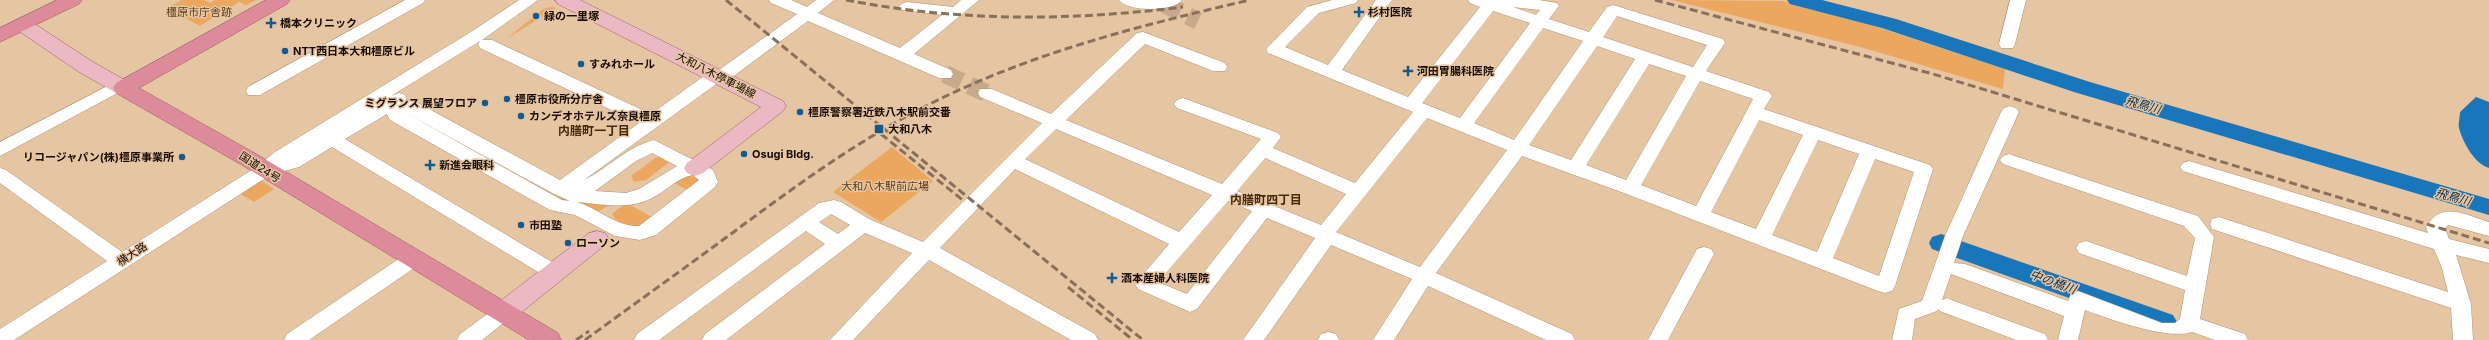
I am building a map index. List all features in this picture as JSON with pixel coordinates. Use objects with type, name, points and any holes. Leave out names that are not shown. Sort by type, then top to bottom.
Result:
[{"type":"highway","points":[[0,36],[72,0]]},
{"type":"highway","points":[[121,87],[280,0]]},
{"type":"highway","name":"国道24号","points":[[121,87],[250,160],[264,170],[549,340]]},
{"type":"main road","name":"大和八木停車場線","points":[[565,0],[719,76],[776,106],[695,168]]},
{"type":"main road","points":[[23,25],[86,67],[121,87]]},
{"type":"main road","points":[[504,312],[555,273],[597,238]]},
{"type":"street","points":[[254,91],[417,0]]},
{"type":"street","points":[[264,170],[294,163],[333,140],[385,101],[530,0]]},
{"type":"street","points":[[264,170],[280,156],[385,101],[486,44],[541,0]]},
{"type":"street","points":[[777,0],[945,74]]},
{"type":"street","points":[[560,189],[652,122],[826,0]]},
{"type":"street","points":[[902,55],[971,0]]},
{"type":"street","points":[[1127,0],[1140,5],[1164,4],[1174,0]]},
{"type":"street","points":[[1350,0],[1313,10],[1274,49],[1518,148],[1630,188],[1885,286],[1924,170],[1754,112]]},
{"type":"street","points":[[1332,72],[1384,0]]},
{"type":"street","points":[[2007,44],[2018,0]]},
{"type":"street","points":[[1253,340],[1325,235],[1358,192],[1418,107],[1487,4],[1499,1],[1551,6],[1463,126]]},
{"type":"street","points":[[907,7],[956,12]]},
{"type":"street","points":[[1383,340],[1424,276],[1518,148],[1612,10],[1717,43],[1696,74],[1630,188]]},
{"type":"street","points":[[1540,22],[1763,96],[1700,215]]},
{"type":"street","points":[[840,340],[1013,160],[1143,37],[1219,67]]},
{"type":"street","points":[[486,44],[652,122]]},
{"type":"street","points":[[1575,168],[1645,57]]},
{"type":"street","points":[[0,150],[121,87]]},
{"type":"street","points":[[986,93],[1424,276],[1565,340]]},
{"type":"street","points":[[385,101],[396,116],[551,202],[579,210],[628,235],[641,234],[649,230],[706,186],[709,177],[654,146],[640,150],[588,188],[576,191],[560,189]]},
{"type":"street","points":[[385,101],[410,106],[573,195],[627,200],[645,194],[677,172],[695,168]]},
{"type":"street","points":[[1183,104],[1272,137],[1145,284],[1190,304],[1264,209]]},
{"type":"street","points":[[1902,340],[1906,314],[1930,306],[1954,236],[2010,112]]},
{"type":"street","points":[[1761,238],[1813,132]]},
{"type":"street","points":[[333,140],[555,273]]},
{"type":"street","points":[[1262,150],[1358,192]]},
{"type":"street","points":[[1822,262],[1869,151]]},
{"type":"street","points":[[1013,160],[1182,242]]},
{"type":"street","points":[[2009,160],[2191,221],[2205,237],[2189,323],[2179,330],[2161,331],[2078,300],[2068,340]]},
{"type":"street","points":[[2190,167],[2441,244],[2489,256]]},
{"type":"street","name":"横大路","points":[[0,339],[264,170]]},
{"type":"street","points":[[0,174],[121,261]]},
{"type":"street","points":[[644,340],[826,208],[834,207],[862,224],[905,244],[927,250],[1088,340]]},
{"type":"street","points":[[2463,340],[2461,304],[2452,267],[2434,227],[2443,218],[2456,219],[2489,229]]},
{"type":"street","points":[[806,222],[838,244]]},
{"type":"street","points":[[712,340],[857,230],[862,224]]},
{"type":"street","points":[[2219,224],[2461,304]]},
{"type":"street","points":[[2086,248],[2195,286]]},
{"type":"street","points":[[1658,340],[1704,254]]},
{"type":"street","points":[[294,340],[413,259]]},
{"type":"street","points":[[1958,269],[2075,312]]},
{"type":"street","points":[[1947,306],[2038,340]]},
{"type":"street","points":[[467,340],[504,312]]},
{"type":"street","points":[[2189,323],[2238,340]]},
{"type":"green space","name":"橿原市庁舎跡","points":[[182,0],[204,0],[210,3],[215,0],[256,0],[246,5],[239,2],[200,26],[167,8]]},
{"type":"green space","points":[[1672,0],[1783,1],[1834,13],[2005,69],[2003,89],[1864,48]]},
{"type":"green space","points":[[551,7],[556,8],[506,39],[543,9]]},
{"type":"green space","name":"大和八木駅前広場","points":[[892,147],[933,181],[881,222],[833,192]]},
{"type":"green space","points":[[661,154],[670,160],[669,162],[646,180],[634,182],[631,176]]},
{"type":"green space","points":[[688,176],[697,177],[701,181],[691,192],[674,183],[677,180]]},
{"type":"green space","points":[[534,178],[611,203],[600,211],[562,202],[528,183]]},
{"type":"green space","points":[[259,179],[274,189],[254,202],[236,191]]},
{"type":"green space","points":[[628,204],[656,219],[646,227],[642,228],[632,227],[622,223],[612,214],[619,208]]},
{"type":"water","points":[[2476,97],[2489,102],[2489,168],[2474,158],[2463,140],[2459,128],[2460,112]]},
{"type":"waterway","name":"飛鳥川","points":[[1797,0],[1889,23],[2082,87],[2489,207]]},
{"type":"waterway","name":"中の橋川","points":[[1941,243],[2164,322]]},
{"type":"tunnel","points":[[1164,4],[1198,21]]},
{"type":"tunnel","points":[[945,74],[986,93]]},
{"type":"railway","points":[[726,0],[884,129]]},
{"type":"railway","points":[[846,0],[931,12],[973,16],[1014,17],[1098,15],[1183,7]]},
{"type":"railway","points":[[884,129],[949,95],[991,76],[1033,60],[1075,46],[1162,21],[1250,0]]},
{"type":"railway","points":[[1655,0],[1933,74],[2489,243]]},
{"type":"railway","points":[[585,340],[812,175],[884,129]]},
{"type":"railway","points":[[884,129],[1143,340]]},
{"type":"railway","points":[[881,134],[965,202]]},
{"type":"railway","points":[[1068,287],[1133,340]]},
{"type":"railway","points":[[576,340],[589,331]]},
{"type":"place","name":"杉村医院","points":[[1359,12]]},
{"type":"place","name":"緑の一里塚","points":[[536,16]]},
{"type":"place","name":"橋本クリニック","points":[[271,23]]},
{"type":"place","name":"NTT西日本大和橿原ビル","points":[[285,51]]},
{"type":"place","name":"すみれホール","points":[[581,64]]},
{"type":"place","name":"河田胃腸科医院","points":[[1408,71]]},
{"type":"place","name":"橿原市役所分庁舎","points":[[507,99]]},
{"type":"place","name":"ミグランス 展望フロア","points":[[485,103]]},
{"type":"place","name":"橿原警察署近鉄八木駅前交番","points":[[800,112]]},
{"type":"place","name":"カンデオホテルズ奈良橿原","points":[[521,116]]},
{"type":"place","name":"大和八木","points":[[879,129]]},
{"type":"place","name":"Osugi Bldg.","points":[[744,154]]},
{"type":"place","name":"リコージャパン(株)橿原事業所","points":[[182,157]]},
{"type":"place","name":"新進会眼科","points":[[430,165]]},
{"type":"place","name":"市田塾","points":[[521,225]]},
{"type":"place","name":"ローソン","points":[[568,243]]},
{"type":"place","name":"酒本産婦人科医院","points":[[1112,278]]},
{"type":"district","name":"内膳町一丁目","points":[[594,131]]},
{"type":"district","name":"内膳町四丁目","points":[[1266,200]]}]
